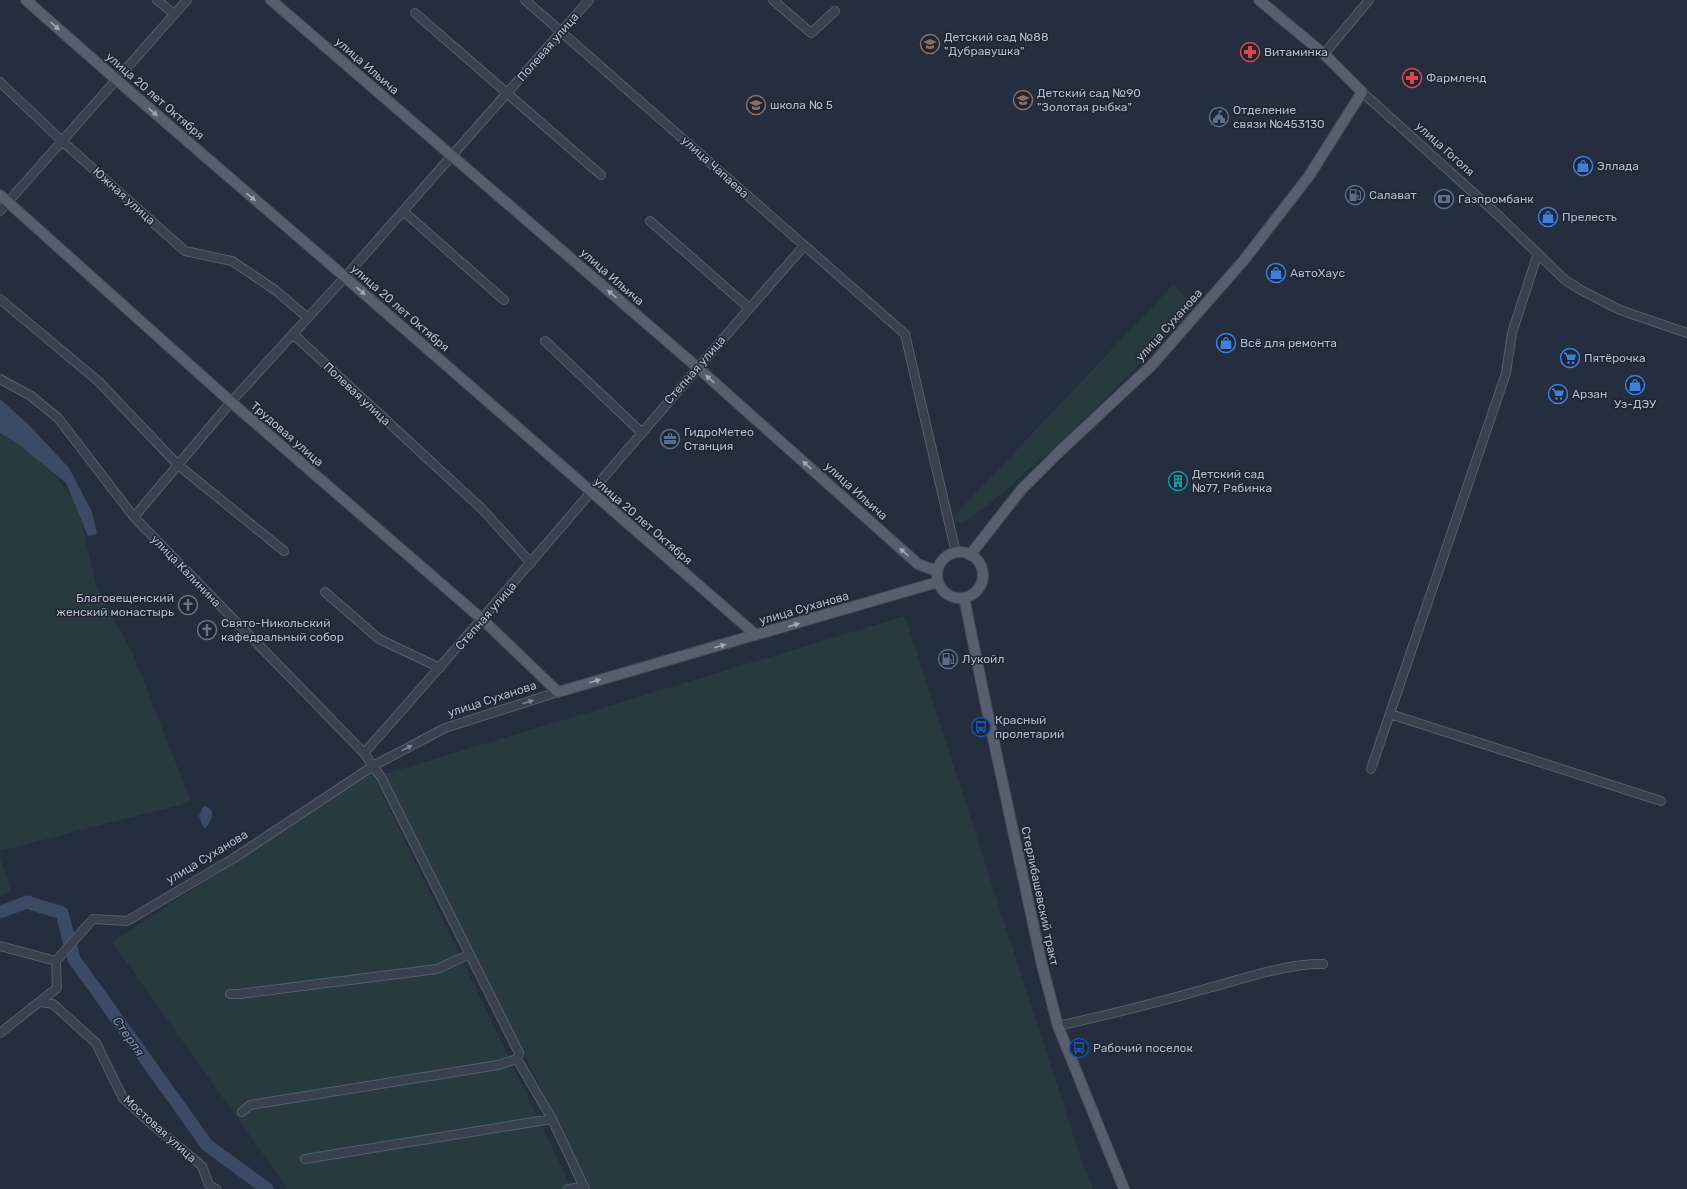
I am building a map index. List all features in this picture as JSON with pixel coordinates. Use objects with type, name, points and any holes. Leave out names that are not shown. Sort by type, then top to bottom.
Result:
[{"type":"main road","name":"улица 20 лет Октября","points":[[26,0],[115,80],[345,277],[590,493],[756,636]]},
{"type":"main road","name":"улица Ильича","points":[[271,0],[697,367],[918,564],[937,571]]},
{"type":"main road","name":"улица Гоголя","points":[[1259,0],[1324,54],[1362,92]]},
{"type":"main road","name":"улица Суханова","points":[[970,555],[1021,490],[1058,452],[1152,365],[1244,260],[1309,176],[1362,92]]},
{"type":"main road","name":"Трудовая улица","points":[[0,195],[231,402],[483,620],[558,692]]},
{"type":"main road","points":[[956,553],[970,555],[981,566],[983,573],[979,588],[974,594],[964,598],[952,597],[946,594],[938,582],[937,571],[943,560],[949,555],[956,553]]},
{"type":"main road","name":"улица Суханова","points":[[558,692],[756,636],[938,582]]},
{"type":"main road","name":"Стерлибашевский тракт","points":[[964,598],[986,710],[1042,966],[1058,1026],[1124,1189]]},
{"type":"street","points":[[158,0],[174,14]]},
{"type":"street","points":[[0,212],[187,0]]},
{"type":"street","name":"улица Чапаева","points":[[525,0],[905,334],[956,553]]},
{"type":"street","name":"Полевая улица","points":[[134,517],[231,402],[452,157],[589,0]]},
{"type":"street","points":[[773,0],[811,33],[835,11]]},
{"type":"street","points":[[1324,54],[1369,0]]},
{"type":"street","points":[[415,13],[601,174]]},
{"type":"street","name":"Южная улица","points":[[0,82],[62,141],[185,251],[232,261],[275,290],[308,318]]},
{"type":"street","name":"улица Гоголя","points":[[1362,92],[1538,253],[1565,280],[1620,310],[1687,333]]},
{"type":"street","points":[[403,211],[504,300]]},
{"type":"street","points":[[650,221],[749,308]]},
{"type":"street","name":"Степная улица","points":[[364,753],[483,620],[697,367],[804,246]]},
{"type":"street","points":[[1371,770],[1506,373],[1512,333],[1538,253]]},
{"type":"street","points":[[0,299],[98,381],[178,465],[284,551]]},
{"type":"street","name":"Полевая улица","points":[[293,334],[482,509],[531,563]]},
{"type":"street","points":[[544,341],[642,432]]},
{"type":"street","name":"улица Калинина","points":[[0,379],[31,396],[58,418],[134,517],[364,753],[381,777],[519,1053],[517,1059],[552,1119],[584,1188]]},
{"type":"street","points":[[325,592],[379,639],[440,668]]},
{"type":"street","name":"улица Суханова","points":[[56,962],[93,919],[127,921],[234,858],[373,766],[445,728],[558,692]]},
{"type":"street","points":[[1390,714],[1661,801]]},
{"type":"street","points":[[0,946],[56,962],[58,988],[0,1033]]},
{"type":"street","points":[[230,994],[437,969],[470,954]]},
{"type":"street","points":[[1058,1026],[1156,1003],[1254,976],[1309,964],[1323,964]]},
{"type":"street","name":"Мостовая улица","points":[[40,1002],[53,1004],[96,1042],[123,1098],[202,1166],[209,1185],[216,1189]]},
{"type":"street","points":[[242,1112],[250,1105],[498,1065],[517,1059]]},
{"type":"street","points":[[305,1159],[552,1119]]},
{"type":"street","points":[[568,1189],[584,1188]]},
{"type":"green space","points":[[1173,285],[1193,303],[1193,308],[1094,410],[1006,490],[980,511],[962,523],[951,519]]},
{"type":"green space","points":[[0,426],[29,442],[77,505],[96,585],[133,654],[191,802],[0,851]]},
{"type":"green space","points":[[905,616],[1081,1159],[1093,1189],[591,1189],[385,774]]},
{"type":"green space","points":[[372,772],[572,1189],[288,1189],[112,942]]},
{"type":"green space","points":[[0,858],[11,892],[0,896]]},
{"type":"water","points":[[0,399],[30,426],[69,468],[92,512],[97,534],[88,536],[66,483],[21,446],[0,433]]},
{"type":"water","points":[[206,806],[211,811],[212,816],[206,828],[203,827],[199,816],[203,807]]},
{"type":"waterway","name":"Стерля","points":[[0,912],[27,902],[62,913],[74,959],[207,1145],[267,1189]]},
{"type":"place","name":"Детский сад №88 \"Дубравушка\"","points":[[930,44]]},
{"type":"place","name":"Витаминка","points":[[1250,52]]},
{"type":"place","name":"Фармленд","points":[[1412,78]]},
{"type":"place","name":"Детский сад №90 \"Золотая рыбка\"","points":[[1023,100]]},
{"type":"place","name":"школа № 5","points":[[756,105]]},
{"type":"place","name":"Отделение связи №453130","points":[[1219,117]]},
{"type":"place","name":"Эллада","points":[[1583,166]]},
{"type":"place","name":"Салават","points":[[1355,195]]},
{"type":"place","name":"Газпромбанк","points":[[1444,199]]},
{"type":"place","name":"Прелесть","points":[[1548,217]]},
{"type":"place","name":"АвтоХаус","points":[[1276,273]]},
{"type":"place","name":"Всё для ремонта","points":[[1226,343]]},
{"type":"place","name":"Пятёрочка","points":[[1570,358]]},
{"type":"place","name":"Уз-ДЭУ","points":[[1635,385]]},
{"type":"place","name":"Арзан","points":[[1558,394]]},
{"type":"place","name":"ГидроМетео Станция","points":[[670,439]]},
{"type":"place","name":"Детский сад №77, Рябинка","points":[[1178,481]]},
{"type":"place","name":"Благовещенский женский монастырь","points":[[188,605]]},
{"type":"place","name":"Свято-Никольский кафедральный собор","points":[[207,630]]},
{"type":"place","name":"Лукойл","points":[[948,659]]},
{"type":"place","name":"Красный пролетарий","points":[[981,727]]},
{"type":"place","name":"Рабочий поселок","points":[[1079,1048]]}]
